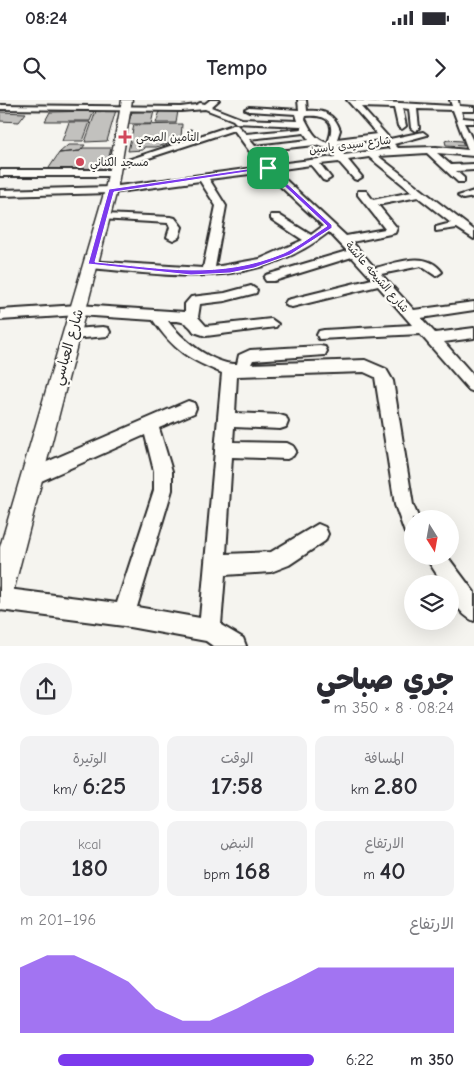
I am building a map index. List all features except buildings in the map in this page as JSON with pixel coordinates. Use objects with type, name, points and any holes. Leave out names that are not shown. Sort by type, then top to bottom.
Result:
[{"type":"street","points":[[186,100],[237,122],[316,130]]},
{"type":"street","points":[[0,107],[16,104],[126,104],[206,107],[215,100]]},
{"type":"street","points":[[0,193],[114,177],[237,122],[249,109],[253,100]]},
{"type":"street","points":[[352,102],[385,102],[413,106],[430,103],[454,104],[474,110]]},
{"type":"street","points":[[352,102],[396,151]]},
{"type":"street","name":"شارع العباسي","points":[[0,592],[104,217],[114,177],[126,104]]},
{"type":"street","points":[[454,104],[459,120],[470,138],[474,152]]},
{"type":"street","points":[[249,109],[302,108],[316,105]]},
{"type":"street","points":[[397,105],[402,126]]},
{"type":"street","points":[[413,106],[415,128]]},
{"type":"street","points":[[302,108],[316,130],[333,144],[340,157],[357,177]]},
{"type":"street","points":[[302,108],[327,114],[316,130],[315,142]]},
{"type":"street","points":[[459,120],[474,121]]},
{"type":"street","name":"شارع الشيخه عائشة","points":[[237,122],[243,137],[268,168],[344,240],[427,334],[473,382]]},
{"type":"street","points":[[243,137],[316,130]]},
{"type":"street","points":[[274,134],[281,146]]},
{"type":"street","points":[[253,149],[315,142],[333,144],[423,135]]},
{"type":"street","points":[[429,150],[461,180]]},
{"type":"street","name":"شارع سيدى ياسين","points":[[114,177],[203,177],[340,157],[396,151],[474,152]]},
{"type":"street","points":[[370,154],[474,236]]},
{"type":"street","points":[[312,161],[326,178]]},
{"type":"street","points":[[448,168],[474,167]]},
{"type":"street","points":[[0,173],[114,177]]},
{"type":"street","points":[[203,177],[221,206],[221,215],[214,235],[208,274]]},
{"type":"street","points":[[372,205],[376,202],[421,193]]},
{"type":"street","points":[[344,240],[391,231],[391,228],[362,194]]},
{"type":"street","points":[[104,217],[171,220],[176,226],[173,237]]},
{"type":"street","points":[[275,217],[311,240]]},
{"type":"street","points":[[440,229],[460,224]]},
{"type":"street","points":[[91,264],[208,274],[230,271],[269,261],[288,253],[311,240],[330,226]]},
{"type":"street","points":[[270,278],[355,252]]},
{"type":"street","points":[[292,302],[421,262],[428,264],[436,272]]},
{"type":"street","points":[[250,290],[225,297],[196,300],[192,304],[191,319],[199,329],[206,331],[271,324]]},
{"type":"street","points":[[411,315],[473,306]]},
{"type":"street","points":[[0,316],[78,310],[191,319]]},
{"type":"street","points":[[156,315],[172,337],[197,356],[237,370],[365,366],[376,369],[384,377],[406,510]]},
{"type":"street","points":[[72,334],[103,332]]},
{"type":"street","points":[[324,335],[474,333]]},
{"type":"street","points":[[210,631],[227,420],[237,370],[244,359],[250,355],[320,351]]},
{"type":"street","points":[[32,477],[188,408]]},
{"type":"street","points":[[227,420],[280,422]]},
{"type":"street","points":[[124,615],[163,490],[163,471],[150,424]]},
{"type":"street","points":[[224,449],[287,451]]},
{"type":"street","points":[[215,565],[271,562],[282,558],[318,534]]},
{"type":"street","points":[[442,565],[473,606]]},
{"type":"street","points":[[0,598],[124,615],[210,631],[235,646]]},
{"type":"lane","points":[[190,132],[194,141]]},
{"type":"place","name":"التأمين الصحي","points":[[125,137]]},
{"type":"place","name":"مسجد الكناني","points":[[80,162]]},
{"type":"route","points":[[268,168],[330,226],[301,247],[252,266],[208,274],[91,264],[111,190],[268,168]]}]
